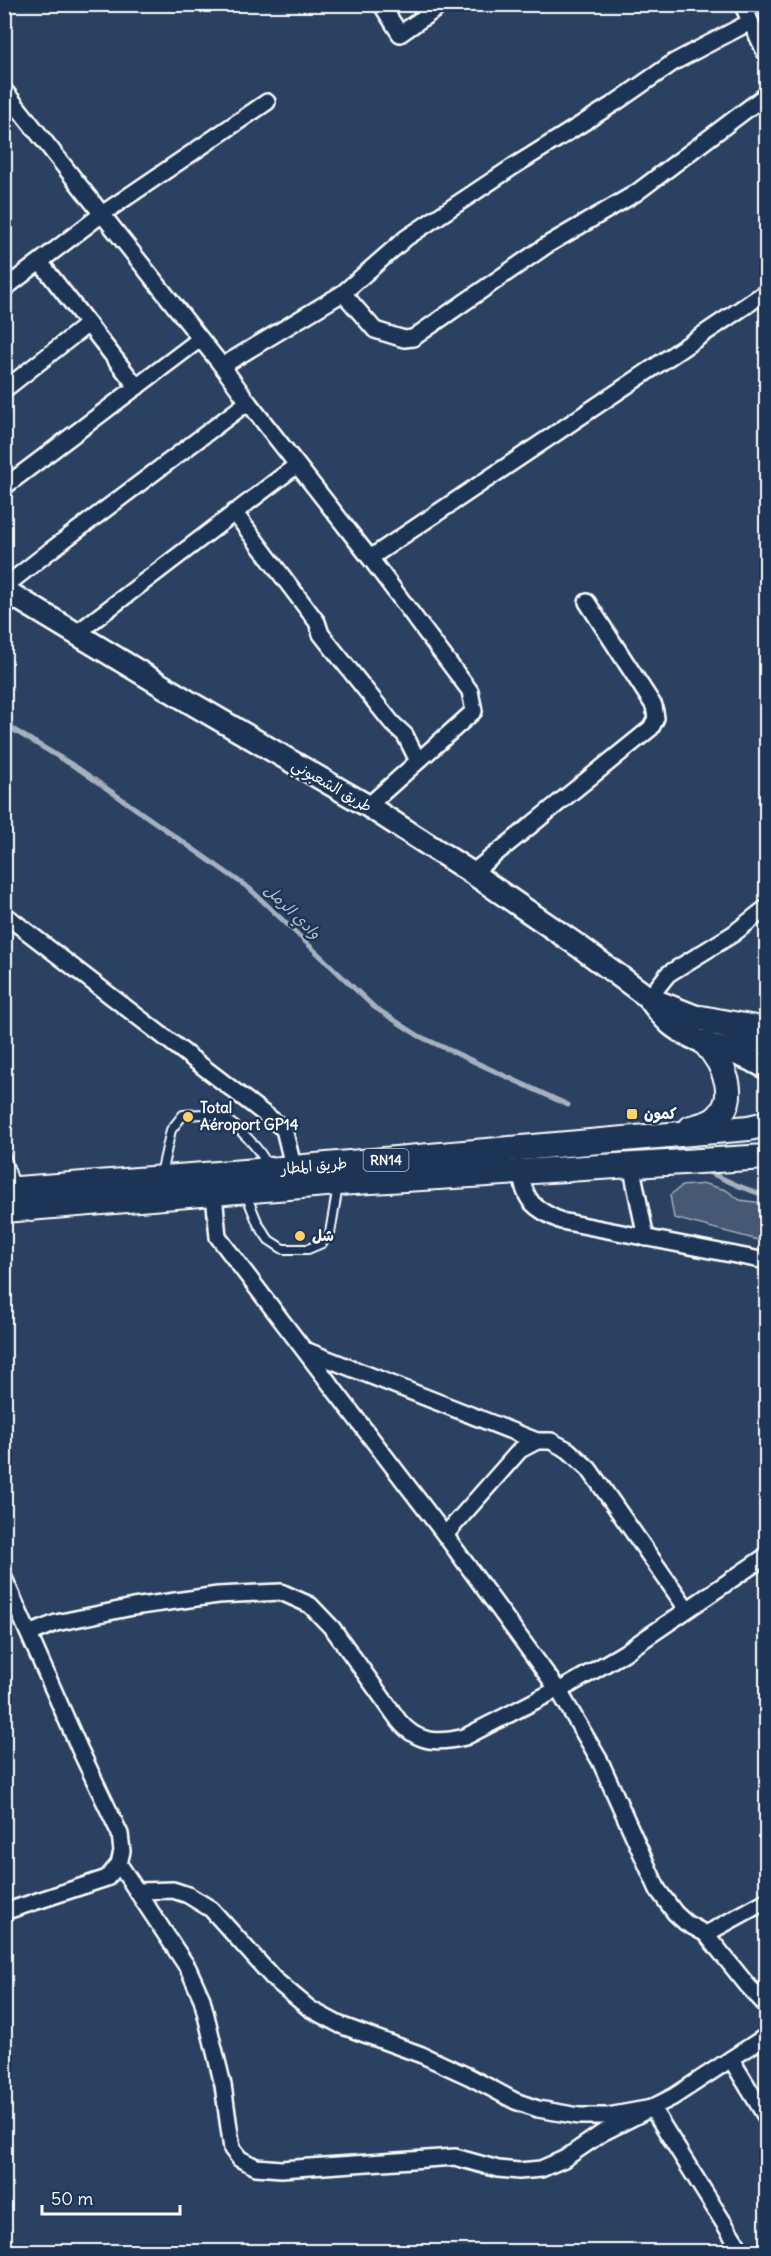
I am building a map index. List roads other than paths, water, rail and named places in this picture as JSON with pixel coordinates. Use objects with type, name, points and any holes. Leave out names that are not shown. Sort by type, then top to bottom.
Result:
[{"type":"main road","points":[[701,1018],[766,1030]]},
{"type":"main road","points":[[671,1134],[712,1121],[721,1113],[727,1102],[726,1078],[718,1059],[705,1043]]},
{"type":"main road","name":"طريق المطار","points":[[9,1196],[214,1194],[244,1191],[296,1177],[671,1134],[749,1128],[766,1124]]},
{"type":"main road","name":"طريق المطار","points":[[9,1196],[160,1178],[270,1170],[296,1177],[338,1183],[766,1157]]},
{"type":"street","points":[[381,4],[400,34],[443,4]]},
{"type":"street","points":[[742,4],[766,54]]},
{"type":"street","points":[[222,366],[344,293],[393,248],[474,192],[615,103],[674,62],[750,22]]},
{"type":"street","points":[[4,90],[222,366],[470,691],[474,711],[368,806]]},
{"type":"street","points":[[344,293],[375,330],[404,339],[413,338],[547,245],[636,193],[766,95]]},
{"type":"street","points":[[4,289],[102,214],[267,102]]},
{"type":"street","points":[[40,262],[137,387]]},
{"type":"street","points":[[370,558],[766,292]]},
{"type":"street","points":[[4,390],[88,324]]},
{"type":"street","points":[[4,487],[200,339]]},
{"type":"street","points":[[4,589],[51,550],[248,402]]},
{"type":"street","points":[[77,633],[297,465]]},
{"type":"street","points":[[234,512],[317,622],[321,634],[392,723],[405,735],[418,761]]},
{"type":"street","name":"طريق الشعبوني","points":[[4,589],[191,703],[368,806],[472,873],[580,947],[649,998],[766,1044]]},
{"type":"street","points":[[472,873],[651,728],[656,718],[654,705],[587,602]]},
{"type":"street","points":[[649,998],[668,974],[733,933],[766,908]]},
{"type":"street","points":[[4,914],[284,1129],[296,1177]]},
{"type":"street","name":"طريق الشعبوني","points":[[649,998],[660,1014],[674,1027],[705,1043],[746,1057],[766,1068]]},
{"type":"street","points":[[631,1164],[645,1238]]},
{"type":"street","points":[[520,1172],[523,1189],[530,1202],[541,1212],[561,1221],[766,1261]]},
{"type":"street","points":[[214,1194],[218,1237],[445,1535],[559,1690],[600,1761],[658,1890],[675,1913],[686,1923],[706,1934],[766,2005]]},
{"type":"street","points":[[305,1350],[537,1441],[551,1441],[568,1449],[589,1469],[687,1609]]},
{"type":"street","points":[[445,1535],[520,1449],[537,1441]]},
{"type":"street","points":[[29,1634],[56,1623],[133,1607],[218,1595],[281,1592],[310,1605],[333,1629],[409,1734],[419,1738],[449,1741],[465,1737],[559,1690],[624,1653],[766,1556]]},
{"type":"street","points":[[4,1578],[120,1834],[122,1851],[119,1864],[107,1878],[4,1912]]},
{"type":"street","points":[[119,1864],[188,1968],[202,1999],[223,2085],[232,2149],[240,2159],[256,2167],[281,2169],[455,2157],[498,2169],[519,2171],[541,2169],[564,2159],[602,2133],[652,2108],[766,2036]]},
{"type":"street","points":[[138,1891],[173,1890],[188,1895],[211,1909],[274,1979],[310,2009],[340,2025],[451,2068],[515,2101],[538,2109],[579,2116],[608,2116],[652,2108]]},
{"type":"street","points":[[706,1934],[766,1901]]},
{"type":"street","points":[[731,2059],[766,2117]]},
{"type":"street","points":[[652,2108],[742,2252]]},
{"type":"lane","points":[[160,1178],[171,1130],[183,1115],[198,1113],[223,1118],[241,1132],[263,1156],[270,1170]]},
{"type":"lane","points":[[4,1153],[9,1196]]},
{"type":"lane","points":[[244,1191],[268,1240],[283,1249],[308,1249],[322,1243],[330,1233],[338,1183]]},
{"type":"waterway","name":"وادي الرمل","points":[[4,724],[79,769],[250,889],[374,1007],[419,1036],[568,1105]]},
{"type":"waterway","name":"وادي الرمل","points":[[706,1171],[766,1196]]},
{"type":"place","name":"كمون","points":[[632,1114]]},
{"type":"place","name":"Total Aéroport GP14","points":[[188,1117]]},
{"type":"place","name":"شل","points":[[300,1236]]}]
